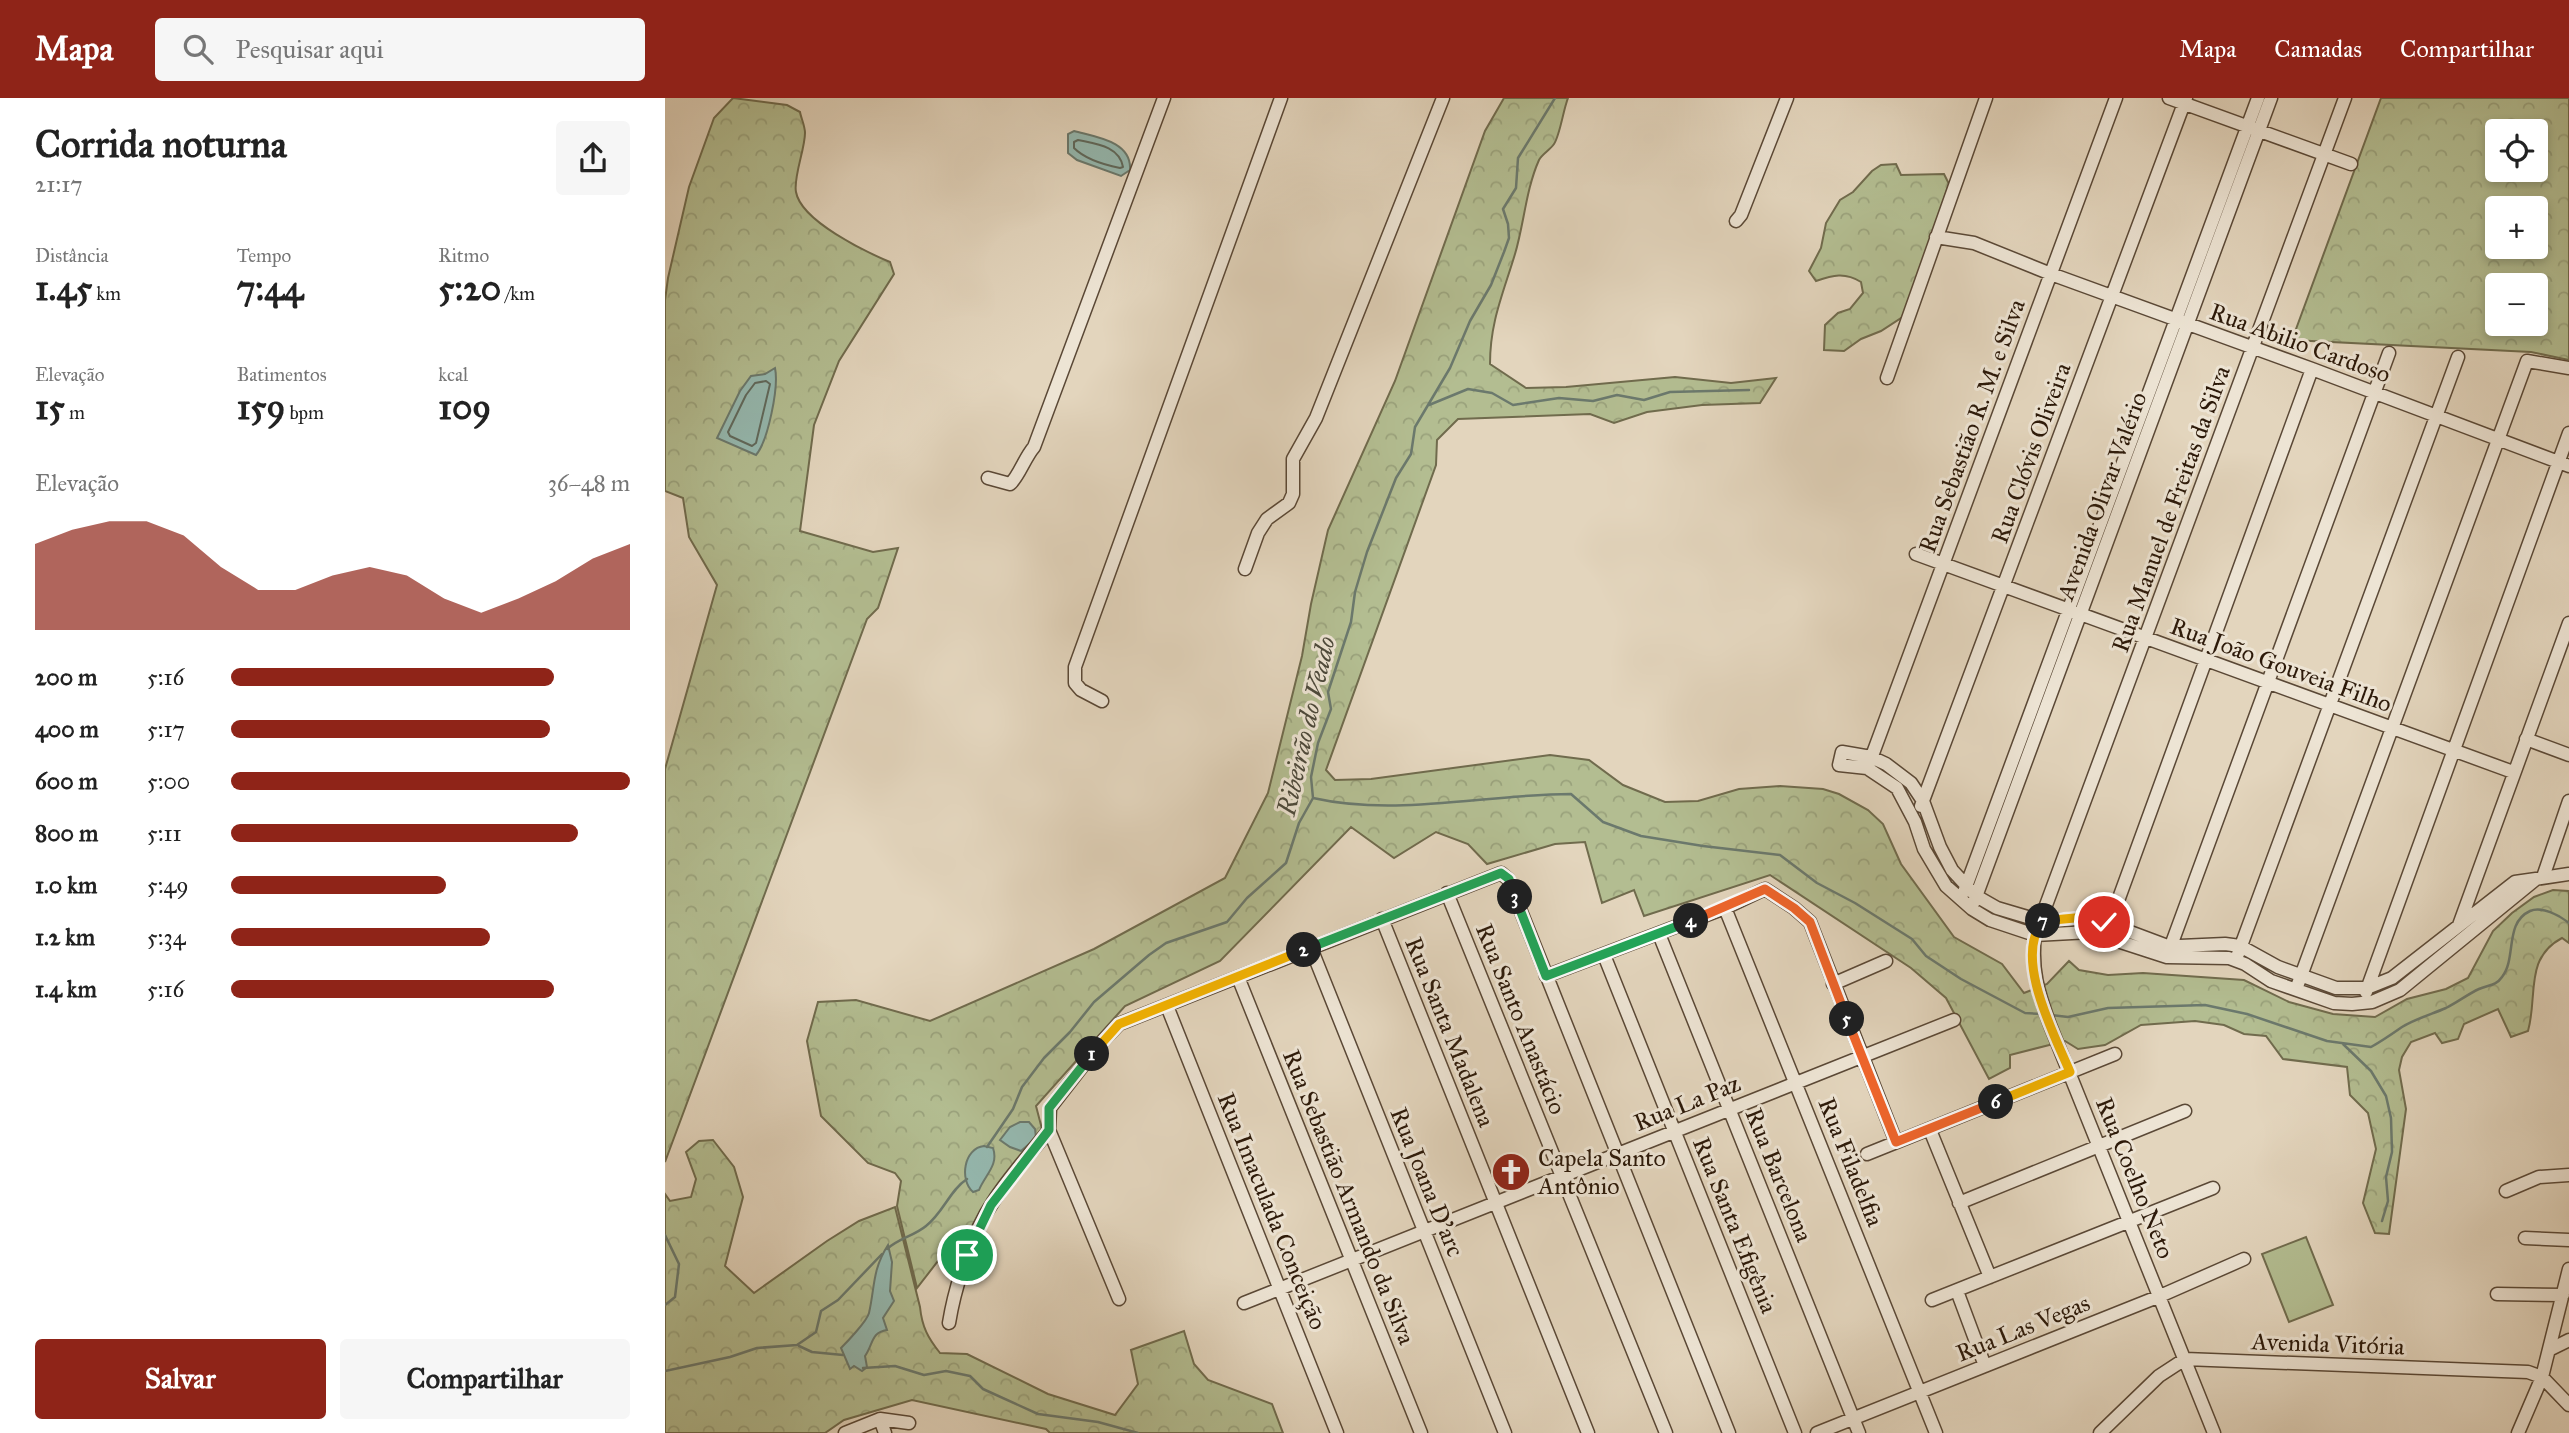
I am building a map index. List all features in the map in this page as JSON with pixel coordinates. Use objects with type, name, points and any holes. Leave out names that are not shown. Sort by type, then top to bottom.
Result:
[{"type":"street","points":[[988,478],[1010,484],[1015,481],[1023,459],[1034,446],[1164,98]]},
{"type":"street","points":[[1103,701],[1081,690],[1075,683],[1075,667],[1281,98]]},
{"type":"street","points":[[1245,569],[1258,534],[1268,519],[1289,503],[1293,494],[1293,459],[1316,418],[1444,98]]},
{"type":"street","points":[[1736,222],[1787,98]]},
{"type":"street","points":[[1887,378],[1986,98]]},
{"type":"street","name":"Rua Sebastião R. M. e Silva","points":[[1869,763],[2116,98]]},
{"type":"street","points":[[2169,98],[2185,101],[2324,156],[2351,164]]},
{"type":"street","points":[[2253,129],[2258,98]]},
{"type":"street","points":[[1961,900],[2075,610],[2253,129],[2271,98]]},
{"type":"street","name":"Rua Manuel de Freitas da Silva","points":[[2035,935],[2345,98]]},
{"type":"street","name":"Rua Clóvis Oliveira","points":[[1915,822],[2185,101]]},
{"type":"street","name":"Rua Abilio Cardoso","points":[[1936,237],[1974,243],[2563,464]]},
{"type":"street","points":[[2169,951],[2389,353]]},
{"type":"street","points":[[2236,961],[2458,357]]},
{"type":"street","points":[[2295,990],[2527,361],[2569,369]]},
{"type":"street","points":[[2107,930],[2312,369]]},
{"type":"street","points":[[2364,1003],[2452,750],[2563,464],[2569,433]]},
{"type":"street","name":"Rua João Gouveia Filho","points":[[1916,554],[2513,772]]},
{"type":"street","name":"Avenida Olivar Valério","points":[[1974,903],[2075,610]]},
{"type":"street","points":[[2451,950],[2569,623]]},
{"type":"street","points":[[2526,739],[2569,755]]},
{"type":"street","points":[[1839,765],[1842,752],[1905,778],[1923,801],[1940,847],[1952,870],[1966,887],[1974,903],[1990,920],[2035,935],[2107,930]]},
{"type":"street","points":[[1869,763],[1897,789],[1915,822],[1924,849],[1947,886],[1961,900],[2041,920],[2085,917],[2107,930],[2169,951],[2236,961],[2271,981],[2334,1003],[2364,1003],[2382,999],[2400,990],[2540,878],[2569,801]]},
{"type":"street","points":[[1119,1299],[1049,1130],[1049,1108],[1099,1045],[1119,1024],[1501,873],[1509,879],[1728,1433]]},
{"type":"street","points":[[2169,951],[2218,944],[2240,946],[2278,967],[2336,988],[2367,988],[2392,978],[2515,882],[2569,874]]},
{"type":"street","points":[[1546,976],[1725,908],[1765,889],[1810,922],[1896,1142]]},
{"type":"street","name":"Rua Santo Anastácio","points":[[1447,893],[1666,1433]]},
{"type":"street","name":"Rua Filadelfia","points":[[1725,908],[1936,1433]]},
{"type":"street","name":"Rua Santa Madalena","points":[[1383,919],[1588,1433]]},
{"type":"street","name":"Rua Barcelona","points":[[1659,934],[1859,1433]]},
{"type":"street","name":"Rua Coelho Neto","points":[[2035,935],[2033,974],[2042,1003],[2214,1433]]},
{"type":"street","name":"Rua Joana D'arc","points":[[1311,948],[1505,1433]]},
{"type":"street","name":"Rua Santa Efigênia","points":[[1604,955],[1795,1433]]},
{"type":"street","points":[[1833,984],[1886,961]]},
{"type":"street","name":"Rua Sebastião Armando da Silva","points":[[1238,977],[1421,1433]]},
{"type":"street","name":"Rua Imaculada Conceição","points":[[1167,1006],[1337,1433]]},
{"type":"street","name":"Rua La Paz","points":[[1244,1303],[1954,1020]]},
{"type":"street","points":[[1867,1154],[2115,1054]]},
{"type":"street","points":[[1959,1203],[2186,1111]]},
{"type":"street","points":[[949,1323],[952,1300],[967,1255],[991,1205],[1049,1130]]},
{"type":"street","points":[[1930,1130],[1990,1277]]},
{"type":"street","points":[[2506,1191],[2539,1177],[2569,1175]]},
{"type":"street","points":[[1931,1300],[2213,1188]]},
{"type":"street","points":[[2525,1238],[2569,1240]]},
{"type":"street","name":"Rua Las Vegas","points":[[1817,1433],[2159,1296],[2244,1259]]},
{"type":"street","points":[[2518,1433],[2551,1349],[2569,1269]]},
{"type":"street","points":[[1957,1291],[1985,1366]]},
{"type":"street","points":[[2497,1294],[2563,1295]]},
{"type":"street","points":[[2551,1349],[2569,1340]]},
{"type":"street","points":[[2100,1433],[2159,1376],[2186,1359]]},
{"type":"street","name":"Avenida Vitória","points":[[2186,1359],[2528,1372],[2542,1377]]},
{"type":"street","points":[[2542,1377],[2569,1405]]},
{"type":"street","points":[[880,1419],[885,1433]]},
{"type":"street","points":[[845,1433],[880,1419],[909,1423]]},
{"type":"green space","points":[[733,98],[787,105],[800,112],[805,133],[796,186],[800,203],[809,214],[836,234],[890,262],[894,274],[839,361],[814,425],[800,531],[873,552],[898,548],[878,608],[867,619],[665,1162],[665,769],[717,585],[689,537],[683,498],[665,491],[665,300],[689,187],[714,118]]},
{"type":"green space","points":[[1504,98],[1568,98],[1556,140],[1539,160],[1531,183],[1518,243],[1495,321],[1490,364],[1526,388],[1675,377],[1731,383],[1776,378],[1760,403],[1702,405],[1647,412],[1614,423],[1590,414],[1458,419],[1437,440],[1436,465],[1326,770],[1335,780],[1371,779],[1550,755],[1589,760],[1623,785],[1665,802],[1698,801],[1739,789],[1780,786],[1823,789],[1839,794],[1868,810],[1883,824],[1901,864],[1954,937],[2002,964],[2024,993],[2047,984],[2069,961],[2079,970],[2108,975],[2143,973],[2244,980],[2289,1002],[2333,1014],[2375,1017],[2407,999],[2446,989],[2468,978],[2493,931],[2512,913],[2534,897],[2553,890],[2569,891],[2569,943],[2562,938],[2542,956],[2537,967],[2528,1031],[2511,1037],[2498,1009],[2464,1024],[2458,1039],[2442,1043],[2435,1033],[2411,1042],[2402,1057],[2399,1070],[2406,1109],[2389,1234],[2375,1233],[2363,1203],[2376,1149],[2368,1113],[2350,1095],[2347,1067],[2283,1059],[2266,1036],[2244,1034],[2224,1025],[2195,1021],[2141,1025],[2105,1045],[2078,1049],[2065,1041],[2010,1055],[2010,1068],[1989,1079],[1946,998],[1911,968],[1770,875],[1644,916],[1634,890],[1602,903],[1585,842],[1555,844],[1487,864],[1468,844],[1436,832],[1394,858],[1351,827],[1220,961],[1125,1006],[1036,1106],[1042,1129],[956,1251],[947,1259],[938,1261],[917,1288],[897,1206],[901,1181],[895,1173],[868,1163],[821,1116],[807,1041],[818,1002],[856,1000],[930,1021],[1094,949],[1225,878],[1268,793],[1302,656],[1328,530],[1395,381],[1485,131]]},
{"type":"green space","points":[[2381,98],[2569,98],[2569,360],[2531,352],[2292,340]]},
{"type":"green space","points":[[1896,164],[1901,175],[1944,174],[1949,184],[1904,316],[1844,351],[1824,350],[1825,325],[1838,313],[1850,309],[1863,293],[1861,282],[1855,279],[1839,276],[1816,281],[1809,271],[1821,248],[1826,223],[1840,200],[1853,192],[1872,171],[1881,165]]},
{"type":"green space","points":[[713,1140],[734,1167],[743,1197],[725,1266],[754,1293],[859,1221],[895,1207],[924,1326],[940,1353],[967,1354],[1048,1394],[1115,1415],[1138,1384],[1131,1350],[1184,1331],[1194,1364],[1208,1380],[1272,1404],[1283,1433],[1050,1433],[1046,1429],[912,1400],[844,1420],[825,1433],[665,1433],[665,1194],[670,1201],[691,1197],[696,1179],[686,1152],[699,1141]]},
{"type":"green space","points":[[2306,1237],[2333,1305],[2289,1322],[2262,1254]]},
{"type":"water","points":[[1074,131],[1119,146],[1129,160],[1130,170],[1121,176],[1077,160],[1068,153],[1068,134]]},
{"type":"water","points":[[775,368],[771,413],[765,438],[756,455],[717,438],[740,391],[751,376],[765,374]]},
{"type":"water","points":[[1020,1122],[1029,1122],[1035,1129],[1036,1138],[1021,1151],[1000,1140],[1010,1127]]},
{"type":"water","points":[[984,1146],[993,1148],[994,1160],[979,1190],[973,1192],[966,1180],[966,1165],[972,1152]]},
{"type":"water","points":[[888,1245],[892,1262],[890,1291],[894,1301],[883,1318],[887,1330],[878,1333],[873,1340],[865,1356],[867,1367],[862,1371],[854,1366],[850,1369],[841,1348],[869,1313],[877,1271]]},
{"type":"waterway","name":"Ribeirão do Veado","points":[[987,1147],[1013,1109],[1022,1087],[1094,1002],[1166,943],[1227,922],[1247,898],[1286,863],[1299,823],[1313,798],[1311,777],[1318,743],[1331,709],[1328,692],[1351,622],[1355,592],[1367,552],[1396,478],[1411,454],[1415,427],[1450,368],[1470,321],[1491,285],[1509,238],[1503,209],[1516,188],[1518,158],[1555,98]]},
{"type":"waterway","points":[[1429,405],[1468,389],[1492,393],[1513,405],[1559,398],[1593,401],[1617,395],[1644,400],[1670,392],[1749,390]]},
{"type":"waterway","points":[[1313,798],[1345,803],[1409,805],[1571,794],[1603,822],[1641,836],[1780,855],[1817,883],[1912,939],[1926,956],[1961,979],[2025,1013],[2041,1014]]},
{"type":"waterway","points":[[2051,1015],[2068,1017],[2108,1008],[2205,1005],[2247,1014],[2327,1041],[2371,1047],[2407,1024],[2497,982],[2506,969],[2517,924],[2530,911],[2545,910],[2569,923]]},
{"type":"waterway","points":[[2343,1044],[2371,1071],[2386,1096],[2391,1118],[2392,1152],[2386,1177],[2388,1201],[2382,1221]]},
{"type":"waterway","name":"Ribeirão do Veado","points":[[887,1249],[926,1226],[967,1179]]},
{"type":"waterway","points":[[665,1235],[679,1264],[675,1297],[665,1305]]},
{"type":"waterway","name":"Ribeirão do Veado","points":[[665,1371],[730,1357],[757,1348],[797,1345],[816,1332],[821,1311],[838,1300],[882,1254]]},
{"type":"waterway","points":[[799,1346],[812,1352],[843,1355]]},
{"type":"waterway","points":[[863,1368],[895,1366],[924,1375],[946,1371],[970,1376],[983,1389],[1038,1414],[1098,1422],[1138,1433]]},
{"type":"place","name":"Capela Santo Antônio","points":[[1511,1172]]},
{"type":"route","points":[[967,1255],[991,1205],[1049,1130],[1049,1108],[1119,1024],[1501,873],[1509,879],[1546,976],[1725,908],[1765,889],[1786,902],[1810,922],[1896,1142],[2070,1072],[2050,1025],[2033,974],[2035,935],[2041,920],[2085,917],[2104,922]]}]
